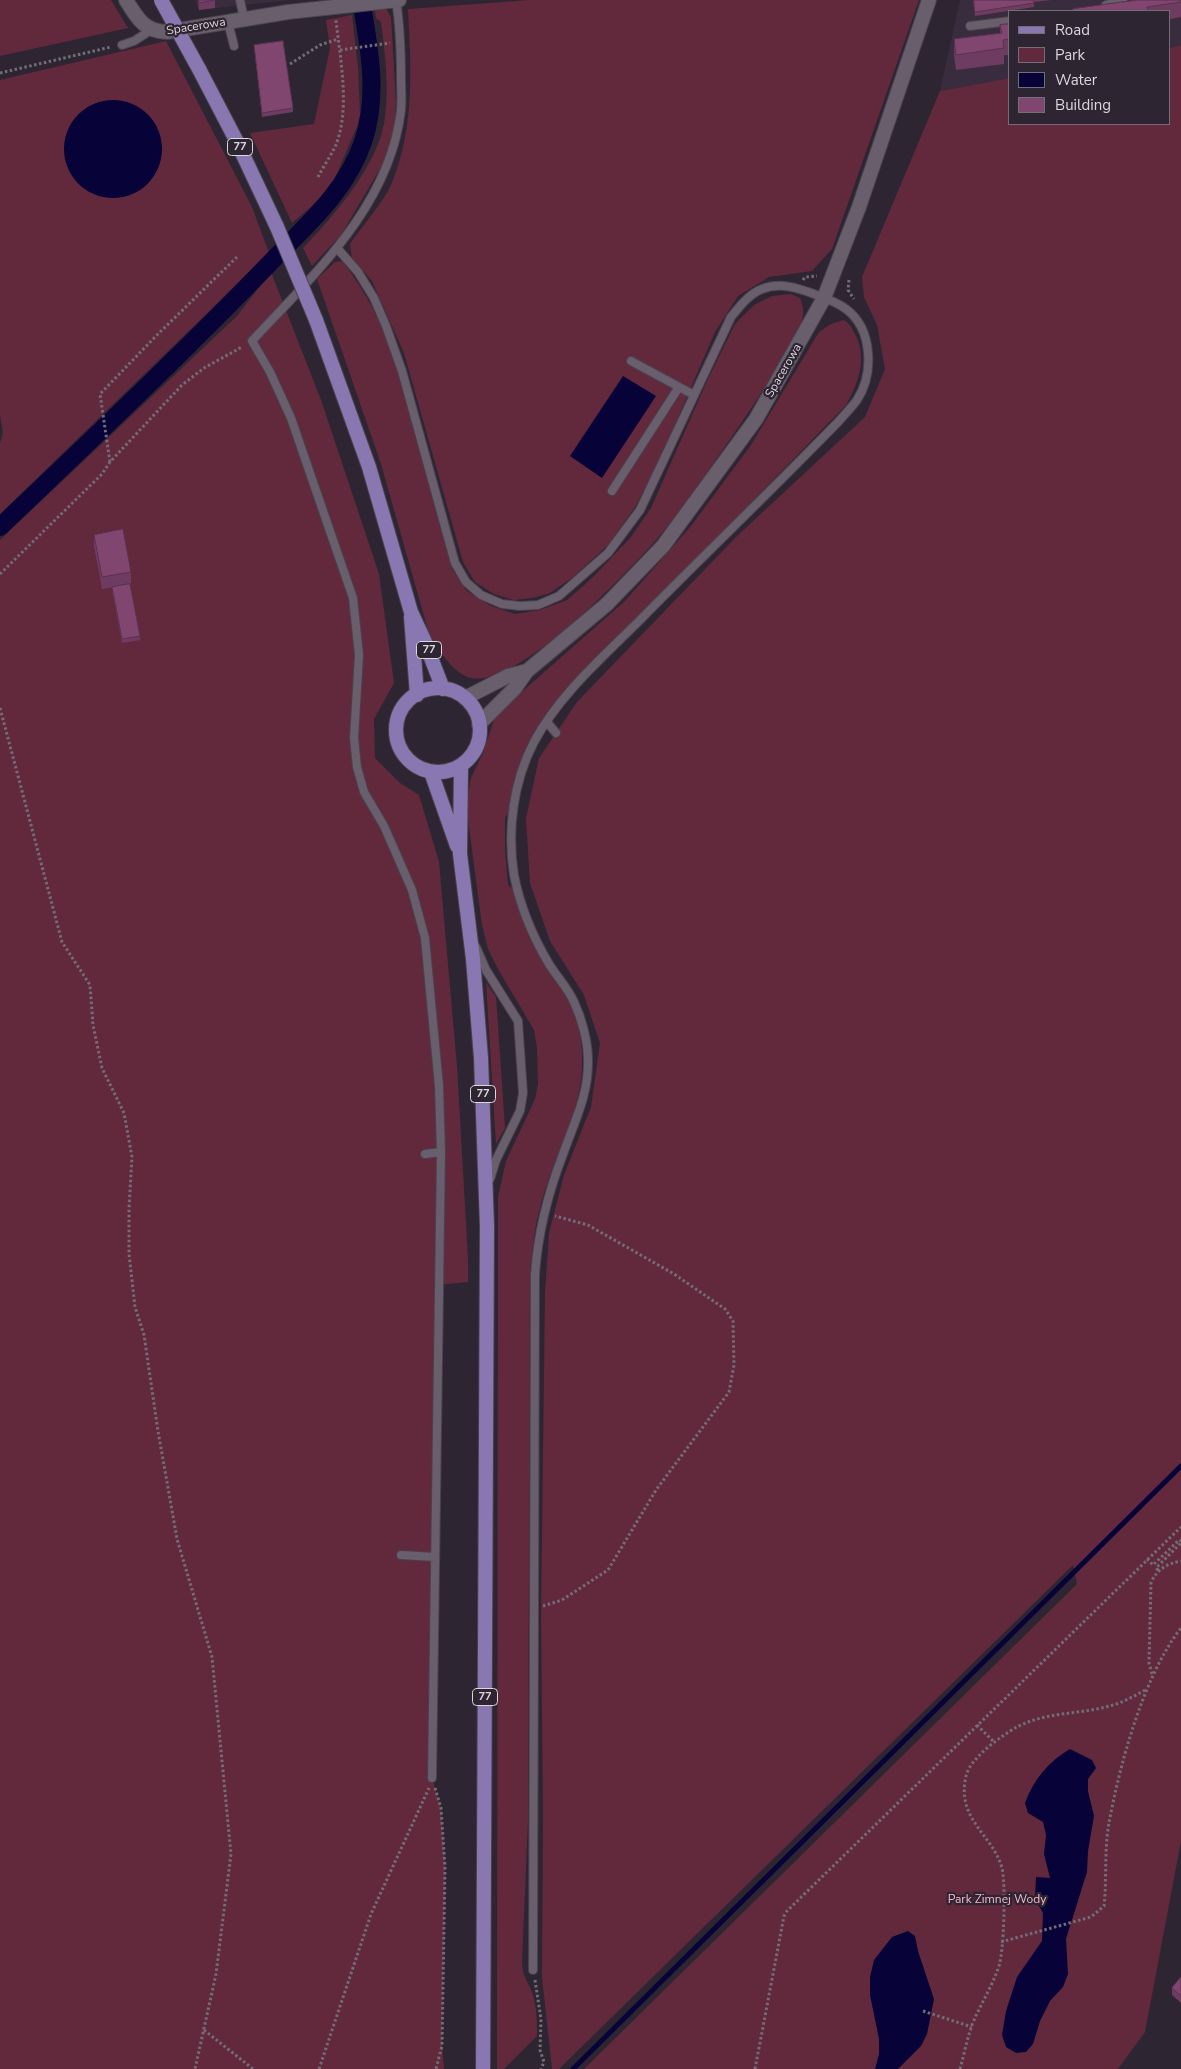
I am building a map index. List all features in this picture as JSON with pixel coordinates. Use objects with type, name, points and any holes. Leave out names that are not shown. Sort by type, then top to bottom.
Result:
[{"type":"main road","name":"77","points":[[161,0],[237,142],[277,227],[316,320],[369,467],[411,612],[426,642],[443,689]]},
{"type":"main road","name":"77","points":[[411,612],[417,695]]},
{"type":"main road","points":[[443,689],[455,692],[465,698],[476,713],[480,724],[480,736],[470,758],[461,766],[443,772],[431,772],[419,768],[401,750],[397,738],[397,726],[400,713],[407,703],[427,690],[443,689]]},
{"type":"main road","name":"77","points":[[461,766],[460,854],[482,1058],[486,1209],[483,2069]]},
{"type":"main road","name":"77","points":[[431,772],[460,854]]},
{"type":"street","points":[[126,0],[141,23],[151,30]]},
{"type":"street","name":"Spacerowa","points":[[151,30],[167,32],[288,12],[397,0]]},
{"type":"street","name":"Spacerowa","points":[[480,724],[515,688],[527,671],[607,604],[663,546],[756,419],[824,298],[859,207],[929,0]]},
{"type":"street","name":"Spacerowa","points":[[465,698],[508,676],[527,671]]},
{"type":"lane","points":[[240,0],[244,19]]},
{"type":"lane","points":[[397,0],[401,109],[392,156],[368,204],[338,248],[252,341],[270,372],[291,418],[352,598],[359,655],[354,738],[356,767],[364,792],[384,826],[412,890],[425,938],[439,1078],[441,1152],[432,1778]]},
{"type":"lane","points":[[1102,6],[1123,0]]},
{"type":"lane","points":[[970,26],[1008,20]]},
{"type":"lane","points":[[228,22],[234,46]]},
{"type":"lane","name":"Spacerowa","points":[[122,44],[134,41],[151,30]]},
{"type":"lane","points":[[338,248],[358,272],[374,298],[386,326],[402,371],[456,563],[466,582],[481,595],[502,604],[538,605],[559,596],[608,553],[640,510],[721,336],[731,317],[744,301],[761,289],[778,285],[798,288],[846,309],[858,322],[866,338],[867,378],[857,400],[813,447],[572,690],[547,722],[534,743],[523,769],[514,803],[511,834],[514,874],[520,899],[532,931],[550,965],[574,1001],[583,1028],[588,1059],[586,1086],[580,1110],[543,1212],[537,1243],[534,1304],[533,1970]]},
{"type":"lane","points":[[631,361],[694,394]]},
{"type":"lane","points":[[612,491],[679,387]]},
{"type":"lane","points":[[547,722],[556,733]]},
{"type":"lane","points":[[468,918],[478,954],[513,1012],[519,1027],[523,1102],[491,1174],[486,1209]]},
{"type":"lane","points":[[425,1154],[441,1152]]},
{"type":"lane","points":[[401,1555],[435,1558]]},
{"type":"path","points":[[318,177],[336,146],[342,114],[344,89],[338,39],[340,7]]},
{"type":"path","points":[[290,64],[320,45],[338,39]]},
{"type":"path","points":[[340,50],[390,43]]},
{"type":"path","points":[[0,73],[122,44]]},
{"type":"path","points":[[110,462],[101,412],[100,394],[238,256]]},
{"type":"path","points":[[0,574],[102,474],[110,462],[182,384],[204,368],[252,341]]},
{"type":"path","points":[[0,708],[62,942],[90,985],[93,1025],[102,1068],[124,1113],[132,1156],[129,1254],[135,1307],[144,1334],[158,1431],[177,1539],[212,1657],[231,1854],[216,1974],[195,2069]]},
{"type":"path","points":[[533,1606],[546,1606],[562,1600],[608,1570],[656,1490],[729,1392],[734,1364],[734,1321],[725,1309],[674,1274],[588,1224],[543,1212]]},
{"type":"path","points":[[754,2069],[784,1916],[976,1725],[1181,1527]]},
{"type":"path","points":[[1147,1559],[1153,1565],[1179,1540],[1181,1542]]},
{"type":"path","points":[[1152,1675],[1149,1663],[1151,1582],[1158,1570],[1156,1568],[1181,1542]]},
{"type":"path","points":[[1158,1570],[1168,1564],[1181,1561]]},
{"type":"path","points":[[1001,1942],[1091,1917],[1104,1906],[1109,1824],[1124,1758],[1152,1675],[1171,1641],[1181,1628]]},
{"type":"path","points":[[960,2069],[972,2026],[999,1965],[1004,1901],[1002,1869],[994,1851],[978,1830],[967,1810],[966,1775],[971,1763],[1017,1727],[1038,1718],[1113,1705],[1147,1690]]},
{"type":"path","points":[[976,1725],[995,1743]]},
{"type":"path","points":[[319,2069],[371,1914],[432,1778]]},
{"type":"path","points":[[432,1778],[441,1808],[445,1867],[442,2046],[436,2069]]},
{"type":"path","points":[[533,1970],[541,2019],[540,2050],[544,2062],[542,2069]]},
{"type":"path","points":[[923,2011],[972,2026]]},
{"type":"path","points":[[204,2030],[253,2069]]},
{"type":"shaded area","points":[[195,0],[291,0],[199,10]]},
{"type":"shaded area","points":[[960,0],[1181,0],[1181,45],[1171,48],[1171,10],[1008,10],[1008,78],[940,91]]},
{"type":"green space","points":[[0,0],[111,0],[128,28],[0,56]]},
{"type":"green space","points":[[530,0],[919,0],[832,249],[812,271],[769,277],[738,296],[715,332],[657,466],[635,507],[609,544],[573,577],[550,593],[533,598],[514,600],[494,594],[475,582],[463,562],[404,353],[372,281],[352,258],[350,244],[388,191],[399,164],[408,120],[410,98],[408,9]]},
{"type":"green space","points":[[375,9],[386,9],[391,17],[396,102],[394,145],[341,235],[312,266],[303,248],[328,221],[354,188],[365,170],[381,135],[387,93],[386,70],[381,22],[376,18]]},
{"type":"green space","points":[[352,15],[358,67],[360,113],[358,124],[333,183],[312,206],[292,223],[250,133],[314,124],[330,48],[326,20]]},
{"type":"green space","points":[[166,41],[252,207],[269,253],[0,514],[0,443],[3,433],[0,415],[0,80]]},
{"type":"green space","name":"Park Zimnej Wody","points":[[1181,45],[1181,1841],[1145,2032],[1118,2069],[584,2069],[1077,1584],[1073,1565],[559,2069],[552,2069],[542,1977],[541,1616],[545,1293],[549,1233],[564,1175],[591,1107],[600,1043],[584,995],[550,941],[530,883],[526,818],[539,758],[577,702],[736,537],[865,417],[885,369],[877,325],[864,297],[862,277],[940,91],[1008,78],[1008,125],[1171,125],[1171,48]]},
{"type":"green space","points":[[342,261],[372,307],[394,358],[452,569],[467,591],[491,606],[515,614],[540,610],[567,600],[591,579],[631,537],[651,508],[708,379],[735,324],[754,305],[772,296],[791,294],[800,298],[803,314],[794,340],[754,404],[685,503],[656,540],[597,601],[543,647],[516,665],[492,676],[472,678],[465,676],[453,667],[430,637],[381,464],[317,279],[335,262]]},
{"type":"green space","points":[[271,272],[321,400],[379,574],[394,683],[374,719],[375,758],[400,783],[419,795],[439,862],[457,1066],[468,1259],[468,1282],[438,1285],[432,1778],[441,1808],[445,1867],[442,2046],[444,2069],[0,2069],[0,540],[237,316]]},
{"type":"green space","points":[[844,320],[851,327],[858,341],[861,360],[855,387],[846,405],[558,701],[536,730],[524,753],[515,784],[510,812],[505,817],[508,885],[512,888],[572,1007],[577,1021],[582,1048],[582,1072],[572,1117],[538,1216],[530,1272],[528,1820],[522,1962],[524,1976],[535,2003],[537,2036],[504,2069],[497,2069],[498,1197],[506,1161],[535,1099],[538,1085],[537,1047],[534,1030],[488,949],[482,925],[468,820],[468,795],[471,778],[483,753],[494,720],[508,704],[625,601],[691,526],[751,445],[819,332],[831,324]]},
{"type":"green space","points":[[486,982],[496,997],[505,1128],[496,1144]]},
{"type":"water","points":[[113,100],[132,104],[148,114],[158,130],[162,149],[158,168],[148,184],[132,194],[113,198],[94,194],[78,184],[68,168],[64,149],[68,130],[78,114],[94,104]]},
{"type":"water","points":[[623,376],[656,396],[602,478],[570,456]]},
{"type":"water","points":[[1070,1749],[1092,1760],[1096,1768],[1088,1779],[1088,1791],[1094,1816],[1088,1851],[1087,1872],[1066,1939],[1068,1974],[1063,1987],[1050,2001],[1040,2021],[1033,2044],[1026,2052],[1016,2053],[1006,2047],[1002,2035],[1006,2011],[1017,1977],[1042,1941],[1043,1913],[1035,1899],[1036,1877],[1050,1878],[1044,1854],[1046,1835],[1043,1822],[1028,1813],[1025,1803],[1037,1779],[1048,1765]]},
{"type":"water","points":[[908,1931],[915,1936],[934,1999],[927,2034],[921,2046],[898,2069],[875,2069],[879,2054],[879,2039],[870,1995],[870,1977],[874,1960],[892,1937]]},
{"type":"building","points":[[199,0],[215,0],[199,3]]},
{"type":"building","points":[[974,0],[1033,0],[1034,3],[975,12]]},
{"type":"building","points":[[1137,0],[1181,0],[1181,2],[1147,7],[1148,10],[1073,9]]},
{"type":"building","points":[[1008,24],[1008,39],[1003,40],[1004,48],[956,55],[954,39],[1002,33],[1000,25]]},
{"type":"building","points":[[283,41],[293,108],[262,113],[254,45]]},
{"type":"building","points":[[123,529],[131,572],[102,577],[94,535]]},
{"type":"building","points":[[130,584],[140,636],[122,639],[112,587]]},
{"type":"building","points":[[1181,1977],[1181,1996],[1172,1988]]},
{"type":"waterway","points":[[0,527],[235,299],[322,209],[346,178],[363,142],[371,107],[371,71],[361,0]]},
{"type":"waterway","points":[[573,2069],[1181,1466]]}]
